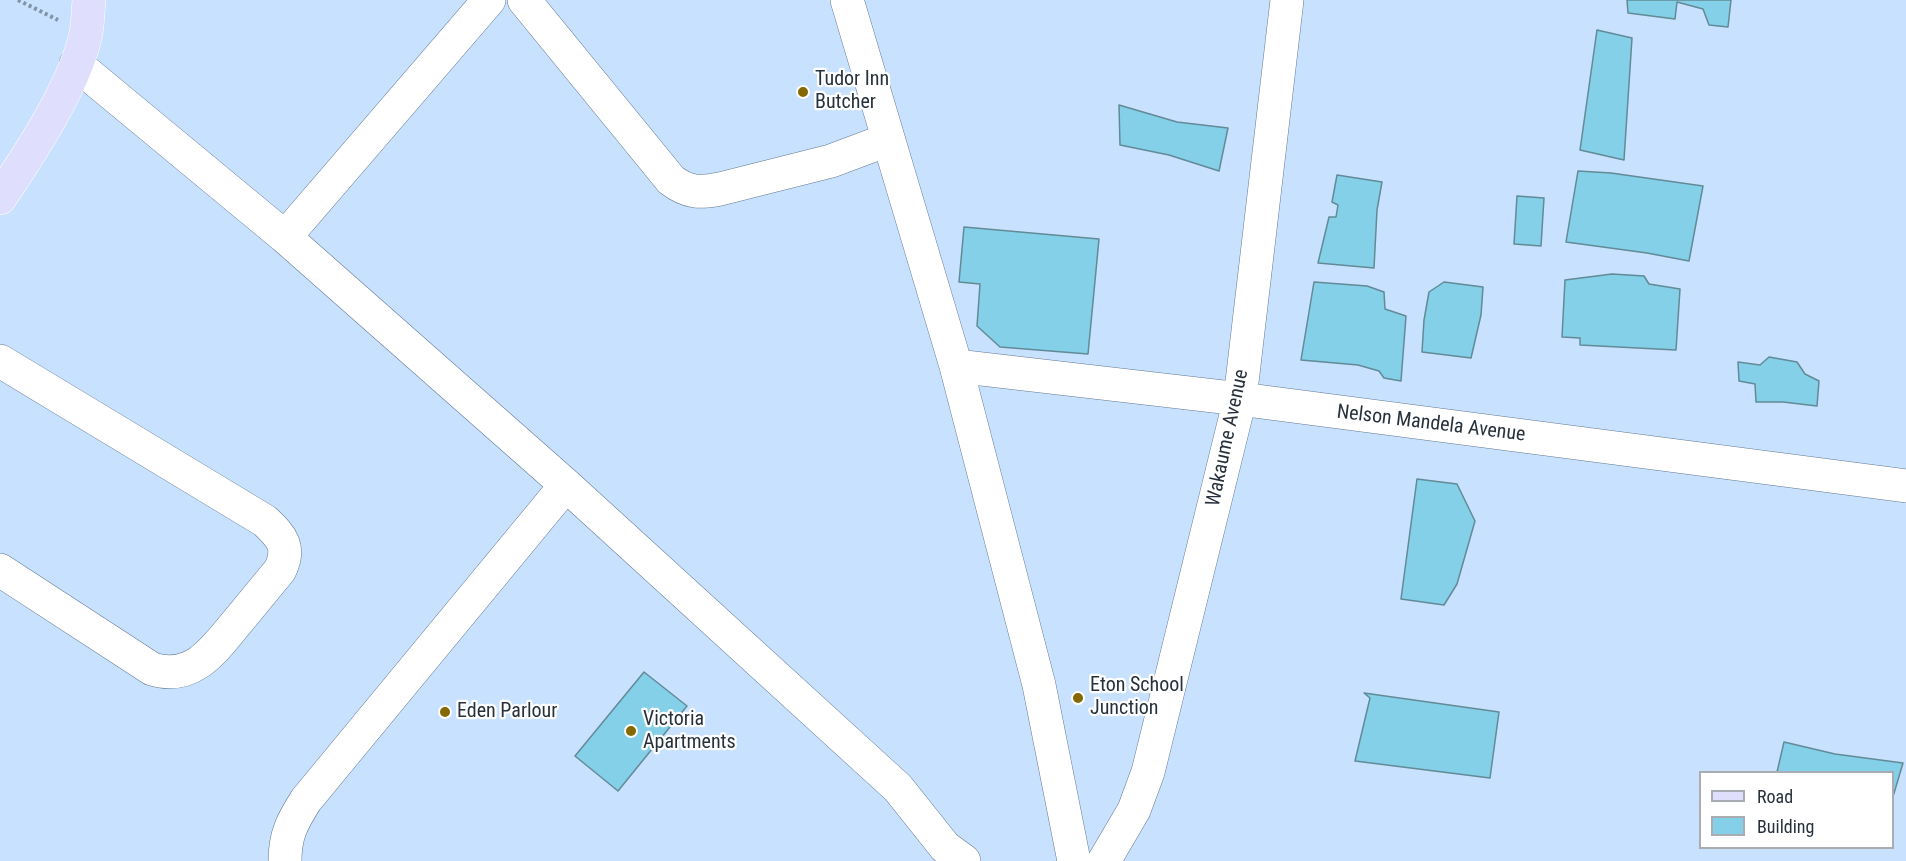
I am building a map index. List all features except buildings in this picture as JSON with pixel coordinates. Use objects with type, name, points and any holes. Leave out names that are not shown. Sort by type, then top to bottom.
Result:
[{"type":"main road","points":[[0,198],[24,163],[76,64],[86,33],[89,0]]},
{"type":"street","points":[[285,237],[489,0]]},
{"type":"street","points":[[524,0],[671,180],[686,189],[704,193],[831,161],[887,140]]},
{"type":"street","points":[[847,0],[956,366],[1039,685],[1074,861]]},
{"type":"street","name":"Wakaume Avenue","points":[[1104,861],[1134,810],[1148,772],[1240,399],[1287,0]]},
{"type":"street","points":[[76,64],[285,237],[566,485],[898,788],[952,856]]},
{"type":"street","points":[[0,361],[265,520],[279,536],[285,549],[285,560],[280,570],[208,657],[191,668],[177,672],[152,669],[0,570]]},
{"type":"street","name":"Nelson Mandela Avenue","points":[[956,366],[1240,399],[1906,486]]},
{"type":"street","points":[[285,861],[288,832],[293,819],[306,800],[566,485]]},
{"type":"street","points":[[1047,861],[1062,861]]},
{"type":"path","points":[[18,0],[86,33]]},
{"type":"place","name":"Tudor Inn Butcher","points":[[803,92]]},
{"type":"place","name":"Eton School Junction","points":[[1078,698]]},
{"type":"place","name":"Eden Parlour","points":[[445,712]]},
{"type":"place","name":"Victoria Apartments","points":[[631,731]]}]
